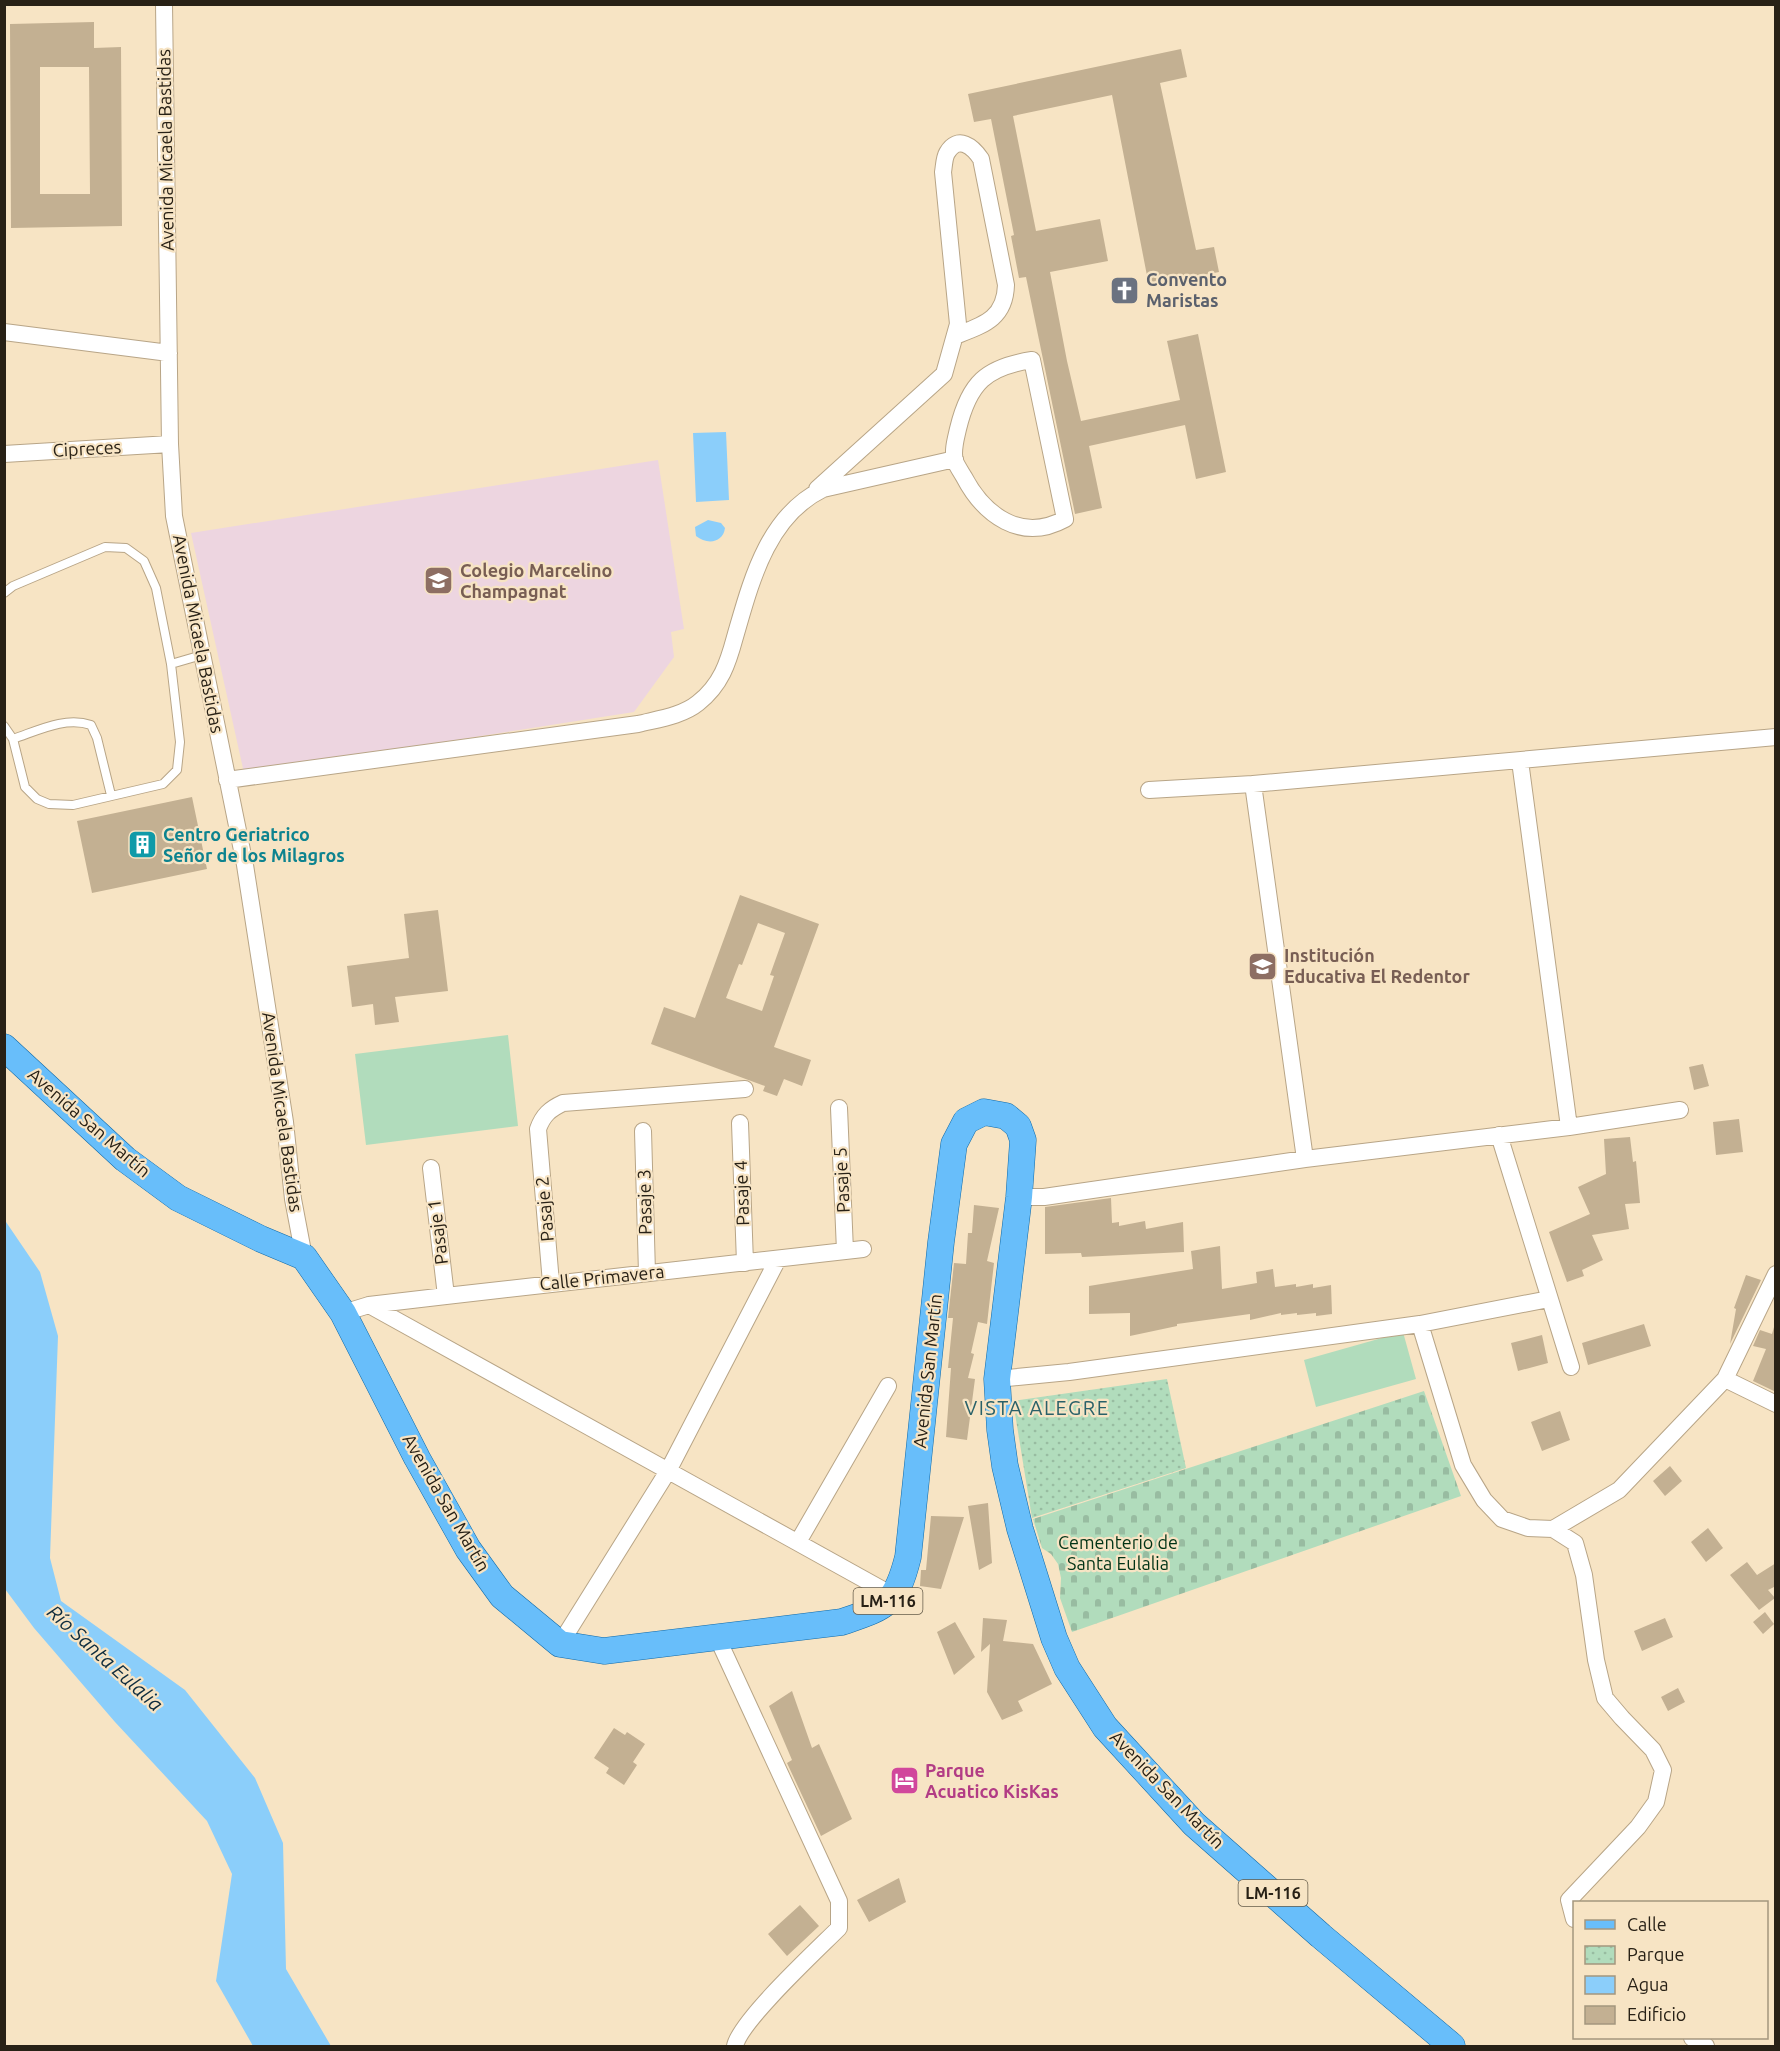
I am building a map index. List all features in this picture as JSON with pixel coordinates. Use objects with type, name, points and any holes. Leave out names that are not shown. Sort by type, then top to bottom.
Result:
[{"type":"main road","name":"Avenida San Martín","points":[[4,1047],[124,1159],[178,1198],[261,1239],[304,1257],[343,1313],[417,1458],[468,1549],[502,1596],[560,1644]]},
{"type":"main road","name":"Avenida San Martín","points":[[894,1596],[908,1557],[941,1242],[954,1144],[966,1120],[984,1112],[1006,1116],[1018,1126],[1023,1140],[1019,1197],[997,1379],[1000,1430],[1005,1466],[1020,1529],[1046,1615],[1067,1668],[1105,1727],[1194,1824],[1452,2046]]},
{"type":"main road","name":"LM-116","points":[[560,1644],[604,1651],[842,1622],[878,1610],[894,1596]]},
{"type":"street","name":"Avenida Micaela Bastidas","points":[[164,4],[170,444],[174,516],[247,877],[285,1122],[293,1199],[304,1257]]},
{"type":"street","points":[[227,780],[638,724],[677,714],[699,703],[723,675],[762,554],[792,510],[944,374],[958,324],[943,172],[947,153],[957,145],[964,144],[974,148],[981,159],[1006,294],[1003,305],[985,325],[955,336]]},
{"type":"street","points":[[4,332],[169,353]]},
{"type":"street","points":[[1032,360],[1065,519],[1052,526],[1021,527],[990,513],[974,495],[955,459],[955,444],[960,420],[967,400],[978,383],[991,372],[1010,364],[1032,360]]},
{"type":"street","name":"Cipreces","points":[[4,454],[170,444]]},
{"type":"street","points":[[810,495],[824,489],[955,459]]},
{"type":"street","points":[[1149,790],[1253,784],[1776,737]]},
{"type":"street","points":[[1520,761],[1569,1127]]},
{"type":"street","points":[[1253,784],[1305,1159]]},
{"type":"street","name":"Pasaje 2","points":[[551,1283],[538,1129],[542,1117],[563,1103],[745,1089]]},
{"type":"street","name":"Pasaje 5","points":[[839,1108],[845,1251]]},
{"type":"street","points":[[1019,1197],[1044,1197],[1305,1159],[1569,1127],[1680,1110]]},
{"type":"street","name":"Pasaje 4","points":[[740,1123],[745,1263]]},
{"type":"street","name":"Pasaje 3","points":[[643,1131],[647,1273]]},
{"type":"street","points":[[1499,1135],[1572,1367]]},
{"type":"street","name":"Pasaje 1","points":[[430,1168],[446,1296]]},
{"type":"street","name":"Calle Primavera","points":[[343,1313],[369,1305],[863,1249]]},
{"type":"street","points":[[560,1644],[668,1471],[778,1259]]},
{"type":"street","points":[[1553,1529],[1619,1490],[1725,1379],[1776,1274]]},
{"type":"street","points":[[997,1379],[1070,1372],[1420,1324],[1549,1299]]},
{"type":"street","points":[[369,1305],[894,1596]]},
{"type":"street","points":[[1420,1324],[1462,1465],[1484,1500],[1502,1520],[1528,1528],[1553,1529],[1575,1543],[1584,1575],[1596,1660],[1605,1698],[1653,1750],[1663,1770],[1656,1802],[1638,1827],[1569,1900],[1573,1913]]},
{"type":"street","points":[[1725,1379],[1776,1404]]},
{"type":"street","points":[[798,1542],[888,1386]]},
{"type":"street","points":[[717,1637],[839,1901],[838,1928],[741,2031],[735,2046]]},
{"type":"lane","points":[[4,592],[13,586],[105,547],[126,548],[144,561],[156,588],[171,664],[180,742],[177,770],[163,784],[73,805],[49,804],[37,799],[25,787],[13,739],[4,726]]},
{"type":"lane","points":[[171,664],[202,655]]},
{"type":"lane","points":[[13,739],[58,724],[79,721],[91,725],[97,738],[111,795]]},
{"type":"shaded area","name":"Colegio Marcelino Champagnat","points":[[658,460],[684,629],[671,632],[674,657],[634,712],[244,773],[191,533]]},
{"type":"green space","points":[[508,1035],[518,1126],[366,1145],[355,1054]]},
{"type":"green space","points":[[1403,1332],[1416,1379],[1316,1407],[1304,1360]]},
{"type":"green space","points":[[1167,1379],[1186,1468],[1032,1518],[1013,1401]]},
{"type":"green space","name":"Cementerio de Santa Eulalia","points":[[1424,1391],[1461,1496],[1072,1632],[1060,1598],[1061,1578],[1058,1564],[1051,1554],[1042,1548],[1033,1519]]},
{"type":"water","points":[[726,432],[729,500],[696,502],[693,433]]},
{"type":"water","points":[[708,520],[721,523],[725,528],[721,537],[714,541],[705,541],[696,536],[695,527]]},
{"type":"water","name":"Río Santa Eulalia","points":[[4,1219],[40,1272],[58,1336],[50,1558],[61,1601],[185,1690],[255,1778],[283,1843],[286,1969],[331,2046],[253,2046],[216,1981],[232,1874],[207,1821],[115,1722],[34,1628],[5,1589]]},
{"type":"building","points":[[94,22],[94,48],[121,47],[122,226],[11,228],[10,24]],"holes":[[[40,67],[89,67],[90,194],[40,194]]]},
{"type":"building","points":[[1181,49],[1187,77],[1160,83],[1196,250],[1214,247],[1219,272],[1149,286],[1112,95],[1013,116],[1036,231],[1100,219],[1108,261],[1050,272],[1081,421],[1180,400],[1167,341],[1198,334],[1226,472],[1196,479],[1185,425],[1089,446],[1102,508],[1075,514],[1026,277],[1019,278],[1011,236],[1014,235],[991,119],[974,122],[968,94]]},
{"type":"building","name":"Centro Geriatrico Señor de los Milagros","points":[[192,797],[207,869],[92,893],[77,821]]},
{"type":"building","points":[[740,895],[819,924],[774,1047],[811,1060],[802,1086],[784,1079],[777,1096],[763,1091],[765,1086],[651,1044],[664,1007],[695,1018]],"holes":[[[758,923],[785,933],[770,975],[774,976],[762,1011],[726,998]]]},
{"type":"building","points":[[438,910],[448,991],[395,997],[399,1022],[375,1025],[373,1004],[352,1007],[347,966],[409,958],[404,914]]},
{"type":"building","points":[[1703,1064],[1709,1086],[1694,1090],[1689,1067]]},
{"type":"building","points":[[1739,1119],[1743,1152],[1716,1155],[1713,1122]]},
{"type":"building","points":[[1630,1137],[1633,1162],[1636,1161],[1640,1203],[1625,1204],[1629,1229],[1592,1235],[1603,1260],[1582,1270],[1584,1276],[1567,1282],[1549,1232],[1590,1214],[1578,1187],[1606,1174],[1604,1139]]},
{"type":"building","points":[[1111,1198],[1112,1223],[1119,1222],[1119,1226],[1145,1221],[1146,1229],[1183,1222],[1184,1252],[1082,1257],[1081,1253],[1045,1254],[1045,1207]]},
{"type":"building","points":[[974,1205],[999,1208],[987,1261],[994,1263],[987,1324],[978,1322],[971,1353],[974,1354],[968,1378],[975,1379],[967,1440],[946,1437],[951,1368],[948,1368],[953,1318],[948,1318],[954,1263],[966,1264],[968,1233],[972,1233]]},
{"type":"building","points":[[1220,1246],[1222,1289],[1257,1283],[1256,1272],[1273,1269],[1275,1287],[1313,1284],[1313,1288],[1331,1285],[1332,1314],[1316,1316],[1316,1313],[1281,1315],[1281,1313],[1250,1320],[1250,1314],[1177,1324],[1177,1326],[1130,1336],[1130,1313],[1089,1314],[1089,1286],[1193,1269],[1191,1251]]},
{"type":"building","points":[[1746,1275],[1761,1280],[1730,1344],[1736,1309],[1734,1308]]},
{"type":"building","points":[[1644,1324],[1651,1346],[1588,1365],[1582,1343]]},
{"type":"building","points":[[1776,1327],[1776,1392],[1753,1381],[1766,1349],[1753,1346],[1760,1330],[1772,1334]]},
{"type":"building","points":[[1542,1335],[1548,1363],[1518,1371],[1511,1343]]},
{"type":"building","points":[[1560,1411],[1570,1440],[1542,1451],[1531,1422]]},
{"type":"building","points":[[1670,1466],[1682,1481],[1665,1496],[1653,1481]]},
{"type":"building","points":[[988,1503],[992,1563],[979,1570],[968,1506]]},
{"type":"building","points":[[931,1516],[964,1517],[941,1589],[920,1586],[921,1570],[926,1570]]},
{"type":"building","points":[[1708,1528],[1723,1548],[1706,1562],[1691,1542]]},
{"type":"building","points":[[1747,1562],[1757,1575],[1776,1563],[1776,1586],[1768,1590],[1775,1598],[1759,1610],[1730,1575]]},
{"type":"building","points":[[1765,1612],[1774,1624],[1763,1634],[1753,1622]]},
{"type":"building","points":[[983,1618],[1007,1620],[1003,1641],[1033,1644],[1052,1684],[1018,1701],[1023,1711],[1002,1720],[987,1692],[990,1644],[981,1652]]},
{"type":"building","points":[[1665,1618],[1673,1637],[1642,1651],[1634,1631]]},
{"type":"building","points":[[955,1622],[975,1657],[954,1675],[937,1632]]},
{"type":"building","points":[[1678,1688],[1685,1702],[1668,1711],[1661,1697]]},
{"type":"building","points":[[792,1691],[812,1748],[819,1744],[852,1819],[821,1836],[787,1763],[792,1760],[769,1706]]},
{"type":"building","points":[[614,1728],[625,1735],[627,1732],[645,1744],[633,1762],[637,1765],[624,1785],[606,1773],[609,1768],[594,1758]]},
{"type":"building","points":[[899,1878],[906,1902],[869,1922],[857,1900]]},
{"type":"building","points":[[800,1905],[819,1926],[787,1956],[768,1934]]},
{"type":"place","name":"Convento Maristas","points":[[1125,290]]},
{"type":"place","name":"Colegio Marcelino Champagnat","points":[[439,581]]},
{"type":"place","name":"Centro Geriatrico Señor de los Milagros","points":[[142,845]]},
{"type":"place","name":"Institución Educativa El Redentor","points":[[1263,966]]},
{"type":"place","name":"Parque Acuatico KisKas","points":[[904,1781]]},
{"type":"district","name":"VISTA ALEGRE","points":[[1037,1408]]}]
